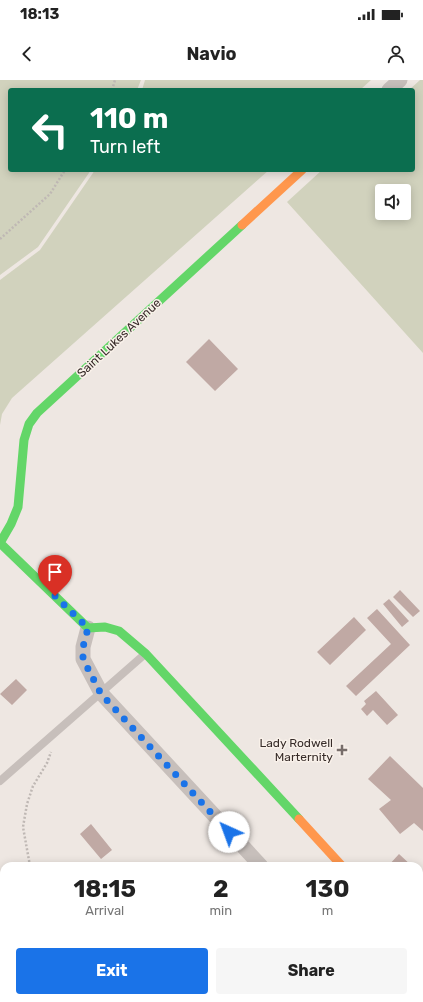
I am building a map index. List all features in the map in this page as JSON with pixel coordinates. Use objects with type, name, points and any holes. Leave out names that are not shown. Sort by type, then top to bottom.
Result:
[{"type":"street","points":[[391,88],[400,80]]},
{"type":"street","name":"Saint Lukes Avenue","points":[[0,543],[11,524],[18,507],[24,440],[29,424],[37,413],[300,172]]},
{"type":"street","points":[[0,543],[88,628],[105,628],[119,631],[146,654],[338,862]]},
{"type":"street","points":[[88,628],[83,647],[83,659],[101,694],[257,862]]},
{"type":"lane","points":[[0,781],[146,654]]},
{"type":"path","points":[[0,239],[50,194],[63,172]]},
{"type":"path","points":[[29,862],[23,827],[27,804],[33,786],[48,763],[52,748],[52,736]]},
{"type":"green space","points":[[0,80],[141,80],[138,88],[8,88],[8,172],[90,172],[38,247],[0,275]]},
{"type":"green space","points":[[145,80],[371,80],[362,88],[143,88]]},
{"type":"green space","points":[[420,80],[423,80],[423,353],[287,202],[320,172],[415,172],[415,88],[411,88]]},
{"type":"green space","points":[[94,172],[267,172],[12,398],[2,414],[0,425],[0,280],[40,250]]},
{"type":"building","points":[[209,339],[238,369],[215,391],[186,362]]},
{"type":"building","points":[[400,590],[420,611],[413,617],[393,597]]},
{"type":"building","points":[[389,599],[409,621],[402,627],[383,604]]},
{"type":"building","points":[[377,609],[410,645],[356,696],[346,686],[391,644],[367,618]]},
{"type":"building","points":[[354,617],[366,630],[330,665],[317,652]]},
{"type":"building","points":[[16,679],[27,690],[12,705],[0,694]]},
{"type":"building","points":[[376,691],[398,715],[387,725],[373,710],[367,716],[361,709],[366,704],[364,701]]},
{"type":"building","points":[[390,756],[423,788],[423,831],[414,823],[400,834],[379,809],[391,800],[368,779]]},
{"type":"building","points":[[91,824],[112,850],[101,859],[80,834]]},
{"type":"building","points":[[399,854],[408,862],[392,862]]},
{"type":"traffic: fast","points":[[0,543],[11,524],[18,507],[24,440],[29,424],[37,413],[242,225]]},
{"type":"traffic: fast","points":[[0,543],[88,628],[105,627],[119,631],[146,654],[299,819]]},
{"type":"traffic: slow","points":[[242,225],[300,172]]},
{"type":"traffic: slow","points":[[299,819],[338,862]]},
{"type":"place","name":"Lady Rodwell Marternity","points":[[342,750]]},
{"type":"route","points":[[55,596],[88,628],[83,647],[83,659],[101,694],[229,832]]}]
